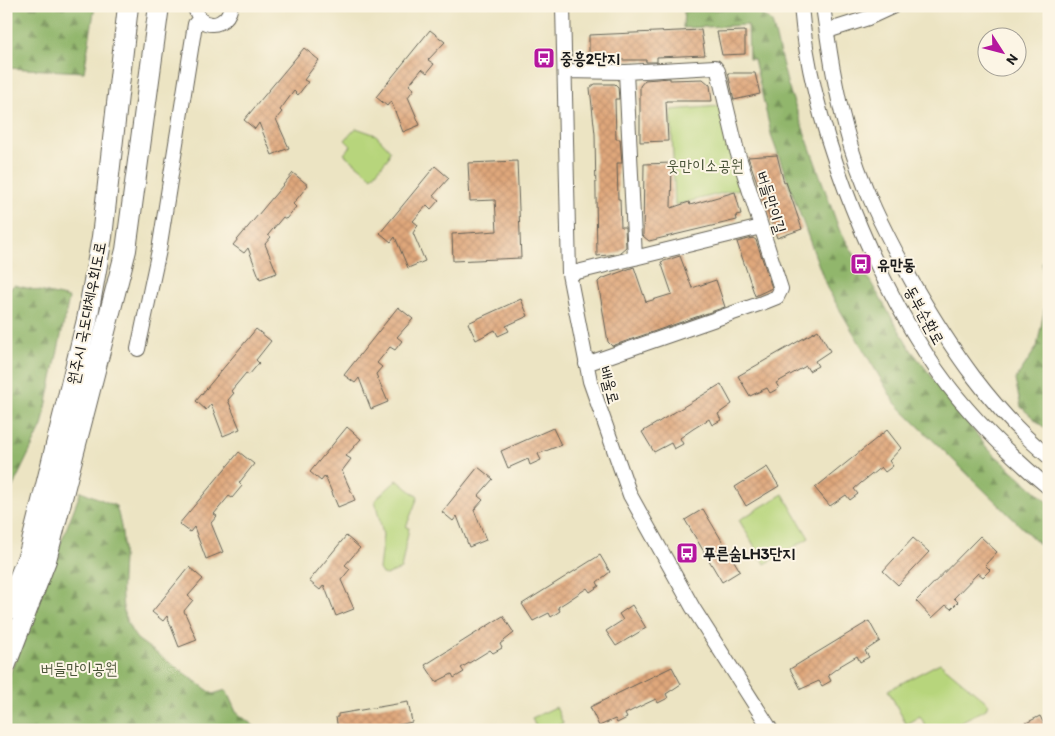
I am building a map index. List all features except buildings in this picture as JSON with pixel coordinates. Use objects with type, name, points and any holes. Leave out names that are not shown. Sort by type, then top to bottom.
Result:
[{"type":"highway","name":"원주시 국도대체우회도로","points":[[6,611],[29,554],[88,320],[102,238],[128,6]]},
{"type":"highway","points":[[6,664],[46,560],[126,250],[159,6]]},
{"type":"street","points":[[194,6],[200,20],[210,24],[222,22],[229,13],[230,6]]},
{"type":"street","name":"배울로","points":[[563,6],[569,274],[586,364],[609,442],[630,495],[693,608],[771,730]]},
{"type":"street","name":"동부순환로","points":[[802,6],[811,69],[833,153],[870,248],[901,309],[929,358],[951,388],[1002,446],[1049,488]]},
{"type":"street","name":"동부순환로","points":[[823,6],[846,131],[862,180],[888,239],[947,340],[992,402],[1049,457]]},
{"type":"street","points":[[827,31],[868,18],[894,6]]},
{"type":"street","points":[[138,350],[159,250],[196,24],[200,20]]},
{"type":"street","name":"버들만이길","points":[[565,72],[626,72],[715,67],[718,71],[737,151],[781,289],[776,297],[586,364]]},
{"type":"street","points":[[626,72],[635,258]]},
{"type":"street","points":[[569,274],[761,227]]},
{"type":"green space","points":[[6,6],[95,6],[84,72],[6,68]]},
{"type":"green space","points":[[756,8],[772,22],[788,86],[839,229],[911,350],[988,449],[1049,503],[1049,554],[895,403],[827,288],[772,138],[754,59],[749,59],[748,25],[683,28],[684,11]]},
{"type":"green space","name":"웃만이소공원","points":[[720,106],[743,188],[675,205],[671,110]]},
{"type":"green space","points":[[356,128],[376,135],[390,150],[388,158],[372,177],[344,154],[351,146],[345,140]]},
{"type":"green space","points":[[1049,259],[1049,432],[1021,407],[1015,380],[1037,347],[1045,306],[1042,262]]},
{"type":"green space","points":[[14,285],[69,298],[42,426],[6,501],[6,292]]},
{"type":"green space","points":[[397,480],[418,497],[406,527],[409,528],[401,569],[386,575],[382,574],[379,569],[383,535],[375,500]]},
{"type":"green space","name":"버들만이공원","points":[[81,491],[116,506],[123,544],[122,600],[126,620],[137,639],[213,694],[226,690],[236,712],[259,730],[6,730],[6,684]]},
{"type":"green space","points":[[783,494],[809,538],[765,564],[739,520]]},
{"type":"green space","points":[[940,663],[988,703],[986,709],[944,730],[928,730],[920,716],[906,724],[888,690]]},
{"type":"green space","points":[[556,707],[563,723],[549,730],[537,730],[532,718]]},
{"type":"place","name":"중흥2단지","points":[[544,58]]},
{"type":"place","name":"유만동","points":[[861,264]]},
{"type":"place","name":"푸른숨LH3단지","points":[[687,553]]}]
